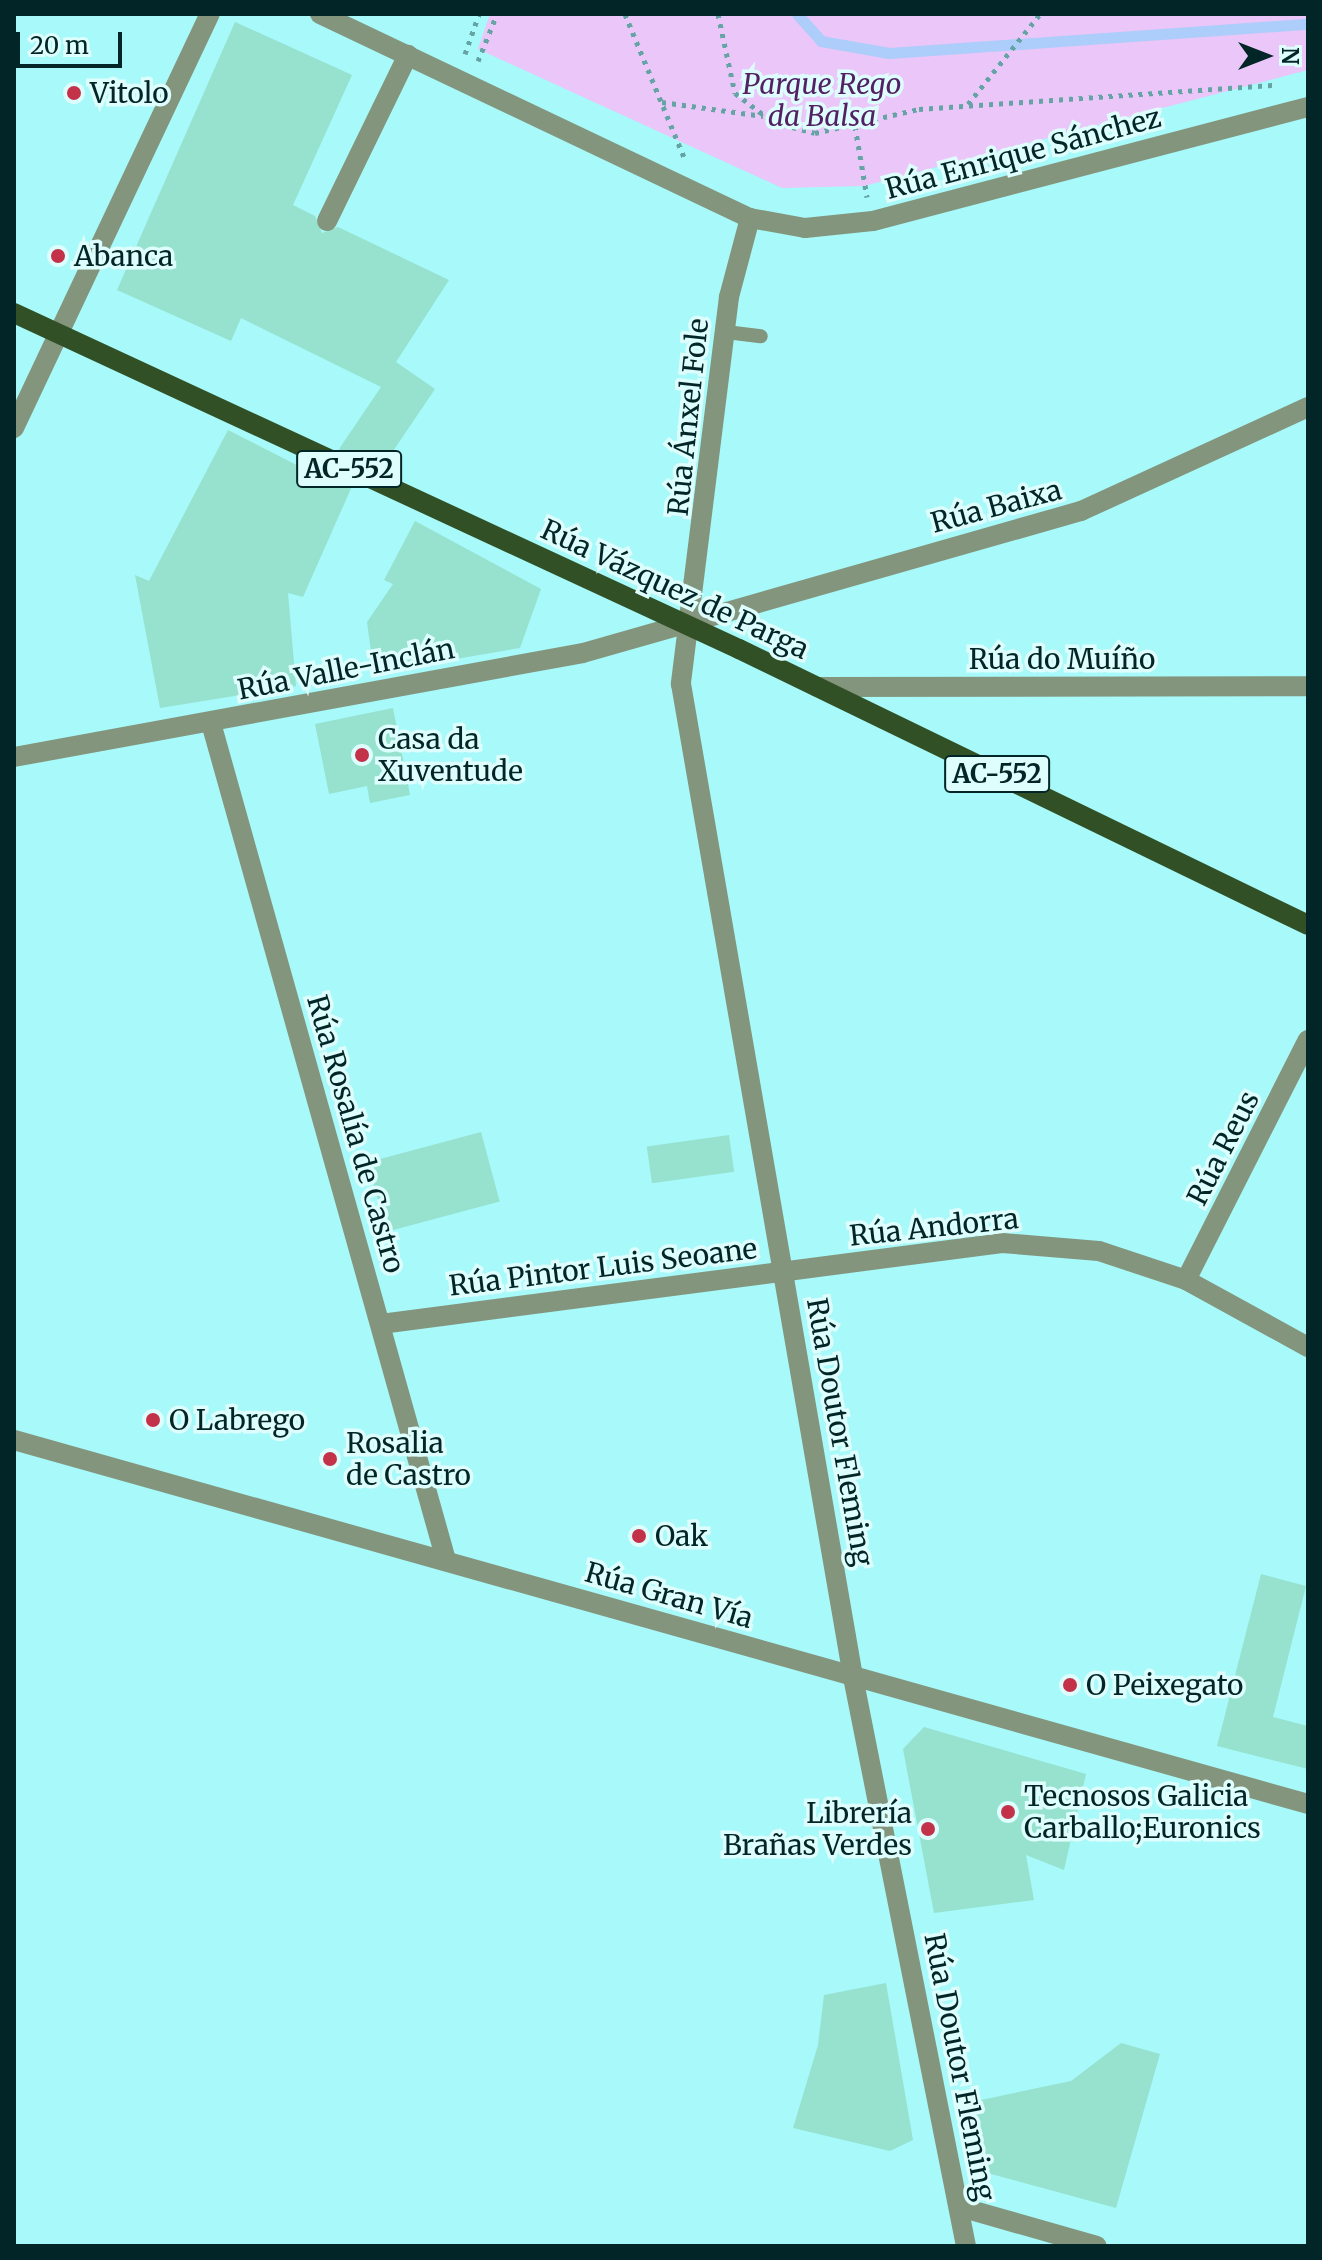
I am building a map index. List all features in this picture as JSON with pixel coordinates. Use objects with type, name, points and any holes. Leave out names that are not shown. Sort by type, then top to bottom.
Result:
[{"type":"main road","name":"Rúa Vázquez de Parga","points":[[14,313],[685,624],[1308,925]]},
{"type":"street","points":[[14,428],[210,14]]},
{"type":"street","name":"Rúa Enrique Sánchez","points":[[320,14],[750,218],[805,228],[873,221],[1308,107]]},
{"type":"street","points":[[327,221],[408,55]]},
{"type":"street","name":"Rúa Ánxel Fole","points":[[685,624],[707,513],[726,332],[750,218]]},
{"type":"street","name":"Rúa Baixa","points":[[685,624],[1081,511],[1308,407]]},
{"type":"street","name":"Rúa Valle-Inclán","points":[[14,757],[583,653],[685,624]]},
{"type":"street","name":"Rúa Doutor Fleming","points":[[685,624],[681,684],[853,1677],[966,2246]]},
{"type":"street","name":"Rúa do Muíño","points":[[817,687],[1308,686]]},
{"type":"street","name":"Rúa Rosalía de Castro","points":[[211,723],[446,1560]]},
{"type":"street","name":"Rúa Reus","points":[[1186,1280],[1308,1040]]},
{"type":"street","name":"Rúa Andorra","points":[[784,1272],[1002,1243],[1099,1251],[1186,1280],[1308,1347]]},
{"type":"street","name":"Rúa Pintor Luis Seoane","points":[[381,1324],[784,1272]]},
{"type":"street","name":"Rúa Gran Vía","points":[[14,1440],[1308,1804]]},
{"type":"street","points":[[960,2207],[1097,2246]]},
{"type":"lane","points":[[726,332],[761,336]]},
{"type":"path","points":[[462,82],[479,14]]},
{"type":"path","points":[[462,82],[497,14]]},
{"type":"path","points":[[625,14],[685,160],[682,187]]},
{"type":"path","points":[[718,14],[735,93],[765,116]]},
{"type":"path","points":[[967,105],[1040,14]]},
{"type":"path","points":[[661,102],[765,116],[815,133],[919,109],[1279,85]]},
{"type":"path","points":[[855,126],[873,221]]},
{"type":"green space","name":"Parque Rego da Balsa","points":[[490,14],[1308,14],[1308,70],[864,186],[782,188],[478,49]]},
{"type":"building","points":[[235,22],[352,75],[293,205],[315,216],[322,233],[338,227],[449,280],[396,362],[435,389],[387,460],[368,450],[363,460],[339,449],[381,387],[241,318],[231,341],[117,290]]},
{"type":"building","points":[[228,430],[320,477],[324,471],[353,484],[303,597],[288,593],[296,686],[160,708],[135,575],[149,581]]},
{"type":"building","points":[[415,521],[541,589],[520,648],[374,673],[367,622],[393,584],[384,580]]},
{"type":"building","name":"Casa da Xuventude","points":[[393,708],[410,795],[370,803],[367,786],[329,794],[315,724]]},
{"type":"building","points":[[481,1132],[500,1202],[387,1232],[368,1162]]},
{"type":"building","points":[[729,1135],[734,1172],[652,1183],[647,1147]]},
{"type":"building","points":[[1261,1574],[1306,1586],[1273,1717],[1308,1726],[1308,1769],[1217,1746]]},
{"type":"building","points":[[924,1727],[1086,1774],[1064,1870],[1026,1855],[1034,1900],[934,1913],[903,1749]]},
{"type":"building","points":[[886,1983],[913,2140],[890,2151],[793,2128],[818,2045],[824,1995]]},
{"type":"building","points":[[1121,2043],[1160,2054],[1116,2208],[991,2174],[970,2153],[962,2104],[1071,2081]]},
{"type":"waterway","points":[[797,14],[821,41],[889,53],[1308,24]]},
{"type":"place","name":"Vitolo","points":[[74,93]]},
{"type":"place","name":"Abanca","points":[[58,256]]},
{"type":"place","name":"Casa da Xuventude","points":[[362,755]]},
{"type":"place","name":"O Labrego","points":[[153,1420]]},
{"type":"place","name":"Rosalia de Castro","points":[[330,1459]]},
{"type":"place","name":"Oak","points":[[639,1536]]},
{"type":"place","name":"O Peixegato","points":[[1070,1685]]},
{"type":"place","name":"Tecnosos Galicia Carballo;Euronics","points":[[1008,1812]]},
{"type":"place","name":"Librería Brañas Verdes","points":[[928,1829]]}]
